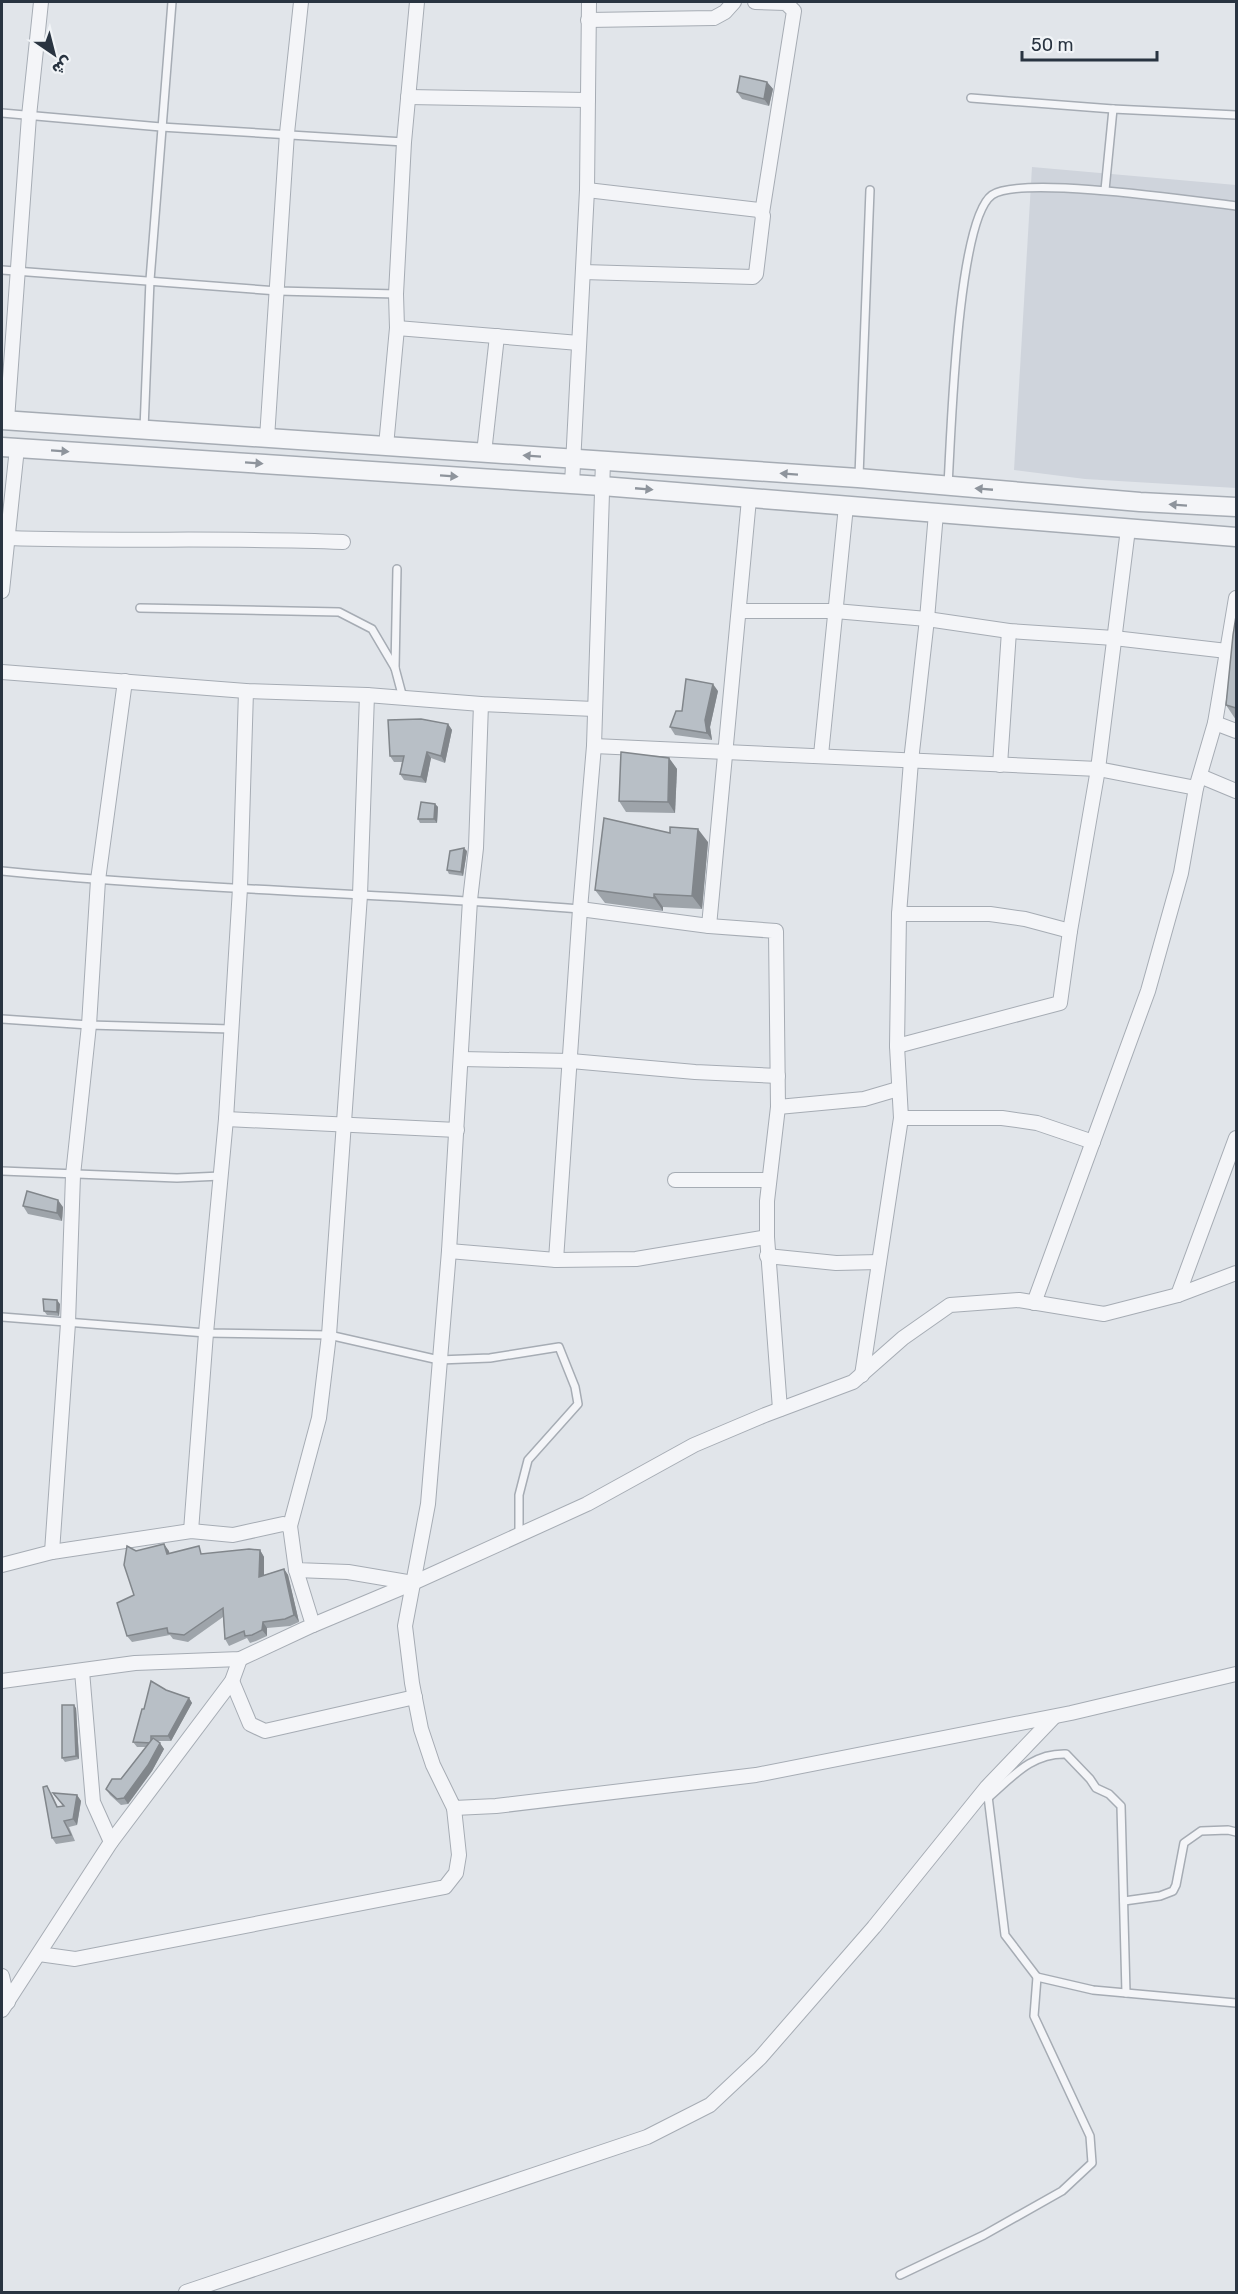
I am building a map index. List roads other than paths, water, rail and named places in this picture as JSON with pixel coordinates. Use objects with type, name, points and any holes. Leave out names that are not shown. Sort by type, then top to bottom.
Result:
[{"type":"street","points":[[41,2],[29,116],[4,420],[858,478],[1140,502],[1236,507]]},
{"type":"street","points":[[267,438],[287,134],[301,2]]},
{"type":"street","points":[[386,446],[397,328],[396,294],[404,141],[417,2]]},
{"type":"street","points":[[572,484],[587,190],[589,2]]},
{"type":"street","points":[[588,20],[714,18],[725,12],[734,2]]},
{"type":"street","points":[[583,272],[753,278],[756,274],[762,213],[794,11],[786,3],[755,2]]},
{"type":"street","points":[[408,97],[588,100]]},
{"type":"street","points":[[587,190],[730,206],[762,213]]},
{"type":"street","points":[[397,328],[579,343]]},
{"type":"street","points":[[484,453],[497,336]]},
{"type":"street","points":[[2,591],[9,538],[9,447],[602,486],[1236,537]]},
{"type":"street","points":[[556,1260],[580,909],[594,746],[603,461]]},
{"type":"street","points":[[709,926],[749,499]]},
{"type":"street","points":[[821,756],[846,506]]},
{"type":"street","points":[[862,1375],[901,1118],[897,1046],[899,914],[936,513]]},
{"type":"street","points":[[897,1046],[1060,1003],[1098,769],[1128,529]]},
{"type":"street","points":[[9,538],[100,541],[166,539],[343,542]]},
{"type":"street","points":[[1034,1303],[1148,991],[1181,873],[1198,782],[1215,723],[1236,598]]},
{"type":"street","points":[[740,611],[835,610],[1227,651]]},
{"type":"street","points":[[1000,765],[1009,630]]},
{"type":"street","points":[[2,672],[246,691],[367,695],[594,710]]},
{"type":"street","points":[[52,1552],[68,1323],[73,1175],[89,1025],[98,880],[125,681]]},
{"type":"street","points":[[191,1531],[206,1333],[226,1119],[240,888],[246,691]]},
{"type":"street","points":[[313,1625],[297,1570],[290,1526],[319,1418],[329,1335],[360,895],[367,695]]},
{"type":"street","points":[[39,1954],[75,1959],[445,1887],[456,1873],[459,1855],[454,1808],[433,1765],[421,1729],[405,1626],[428,1504],[449,1251],[470,900],[476,848],[481,704]]},
{"type":"street","points":[[1215,723],[1236,730]]},
{"type":"street","points":[[594,746],[1098,769],[1198,782],[1236,790]]},
{"type":"street","points":[[580,909],[709,926],[776,931],[778,1107],[769,1180],[766,1237],[780,1409]]},
{"type":"street","points":[[899,914],[990,914],[1025,919],[1070,931]]},
{"type":"street","points":[[461,1059],[571,1061],[695,1072],[778,1076]]},
{"type":"street","points":[[778,1107],[864,1099],[898,1089]]},
{"type":"street","points":[[901,1118],[1002,1118],[1036,1123],[1093,1142]]},
{"type":"street","points":[[226,1119],[457,1130]]},
{"type":"street","points":[[1178,1295],[1236,1138]]},
{"type":"street","points":[[675,1180],[769,1180]]},
{"type":"street","points":[[449,1251],[556,1260],[636,1259],[766,1237]]},
{"type":"street","points":[[767,1256],[836,1263],[879,1262]]},
{"type":"street","points":[[2,1681],[135,1663],[240,1659],[587,1504],[694,1445],[853,1382],[903,1338],[950,1305],[1019,1300],[1104,1314],[1178,1295],[1236,1273]]},
{"type":"street","points":[[2,1565],[52,1552],[191,1531],[232,1535],[283,1524],[290,1526]]},
{"type":"street","points":[[297,1570],[348,1572],[413,1583]]},
{"type":"street","points":[[5,2006],[111,1842],[232,1681],[240,1659]]},
{"type":"street","points":[[82,1671],[93,1802],[111,1842]]},
{"type":"street","points":[[454,1808],[496,1806],[756,1775],[1054,1717],[1236,1674]]},
{"type":"street","points":[[232,1681],[250,1724],[265,1731],[415,1697]]},
{"type":"street","points":[[186,2292],[646,2137],[710,2104],[760,2058],[1054,1717]]},
{"type":"street","points":[[2,1976],[5,2006]]},
{"type":"lane","points":[[144,429],[150,280],[172,2]]},
{"type":"lane","points":[[971,98],[1113,109],[1236,115]]},
{"type":"lane","points":[[1105,190],[1113,109]]},
{"type":"lane","points":[[2,113],[161,127],[404,141]]},
{"type":"lane","points":[[948,486],[959,310],[975,232],[983,205],[993,194],[1013,188],[1105,190],[1236,206]]},
{"type":"lane","points":[[858,478],[870,190]]},
{"type":"lane","points":[[2,270],[278,291],[396,294]]},
{"type":"lane","points":[[395,668],[398,569]]},
{"type":"lane","points":[[140,608],[339,612],[372,629],[395,668],[403,698]]},
{"type":"lane","points":[[2,871],[98,880],[470,900],[580,909]]},
{"type":"lane","points":[[2,1019],[89,1025],[231,1029]]},
{"type":"lane","points":[[2,1171],[177,1178],[221,1176]]},
{"type":"lane","points":[[2,1317],[206,1333],[329,1335],[439,1360],[490,1359],[559,1347],[575,1387],[578,1404],[528,1460],[519,1495],[519,1536]]},
{"type":"lane","points":[[1126,1993],[1121,1806],[1109,1794],[1096,1788],[1066,1754],[1050,1755],[1033,1760],[988,1792],[1005,1935],[1037,1977],[1093,1990],[1126,1993],[1236,2003]]},
{"type":"lane","points":[[1124,1901],[1160,1896],[1173,1891],[1184,1843],[1201,1832],[1228,1830],[1236,1832]]},
{"type":"lane","points":[[900,2276],[984,2235],[1062,2191],[1092,2163],[1090,2136],[1034,2016],[1037,1977]]}]
